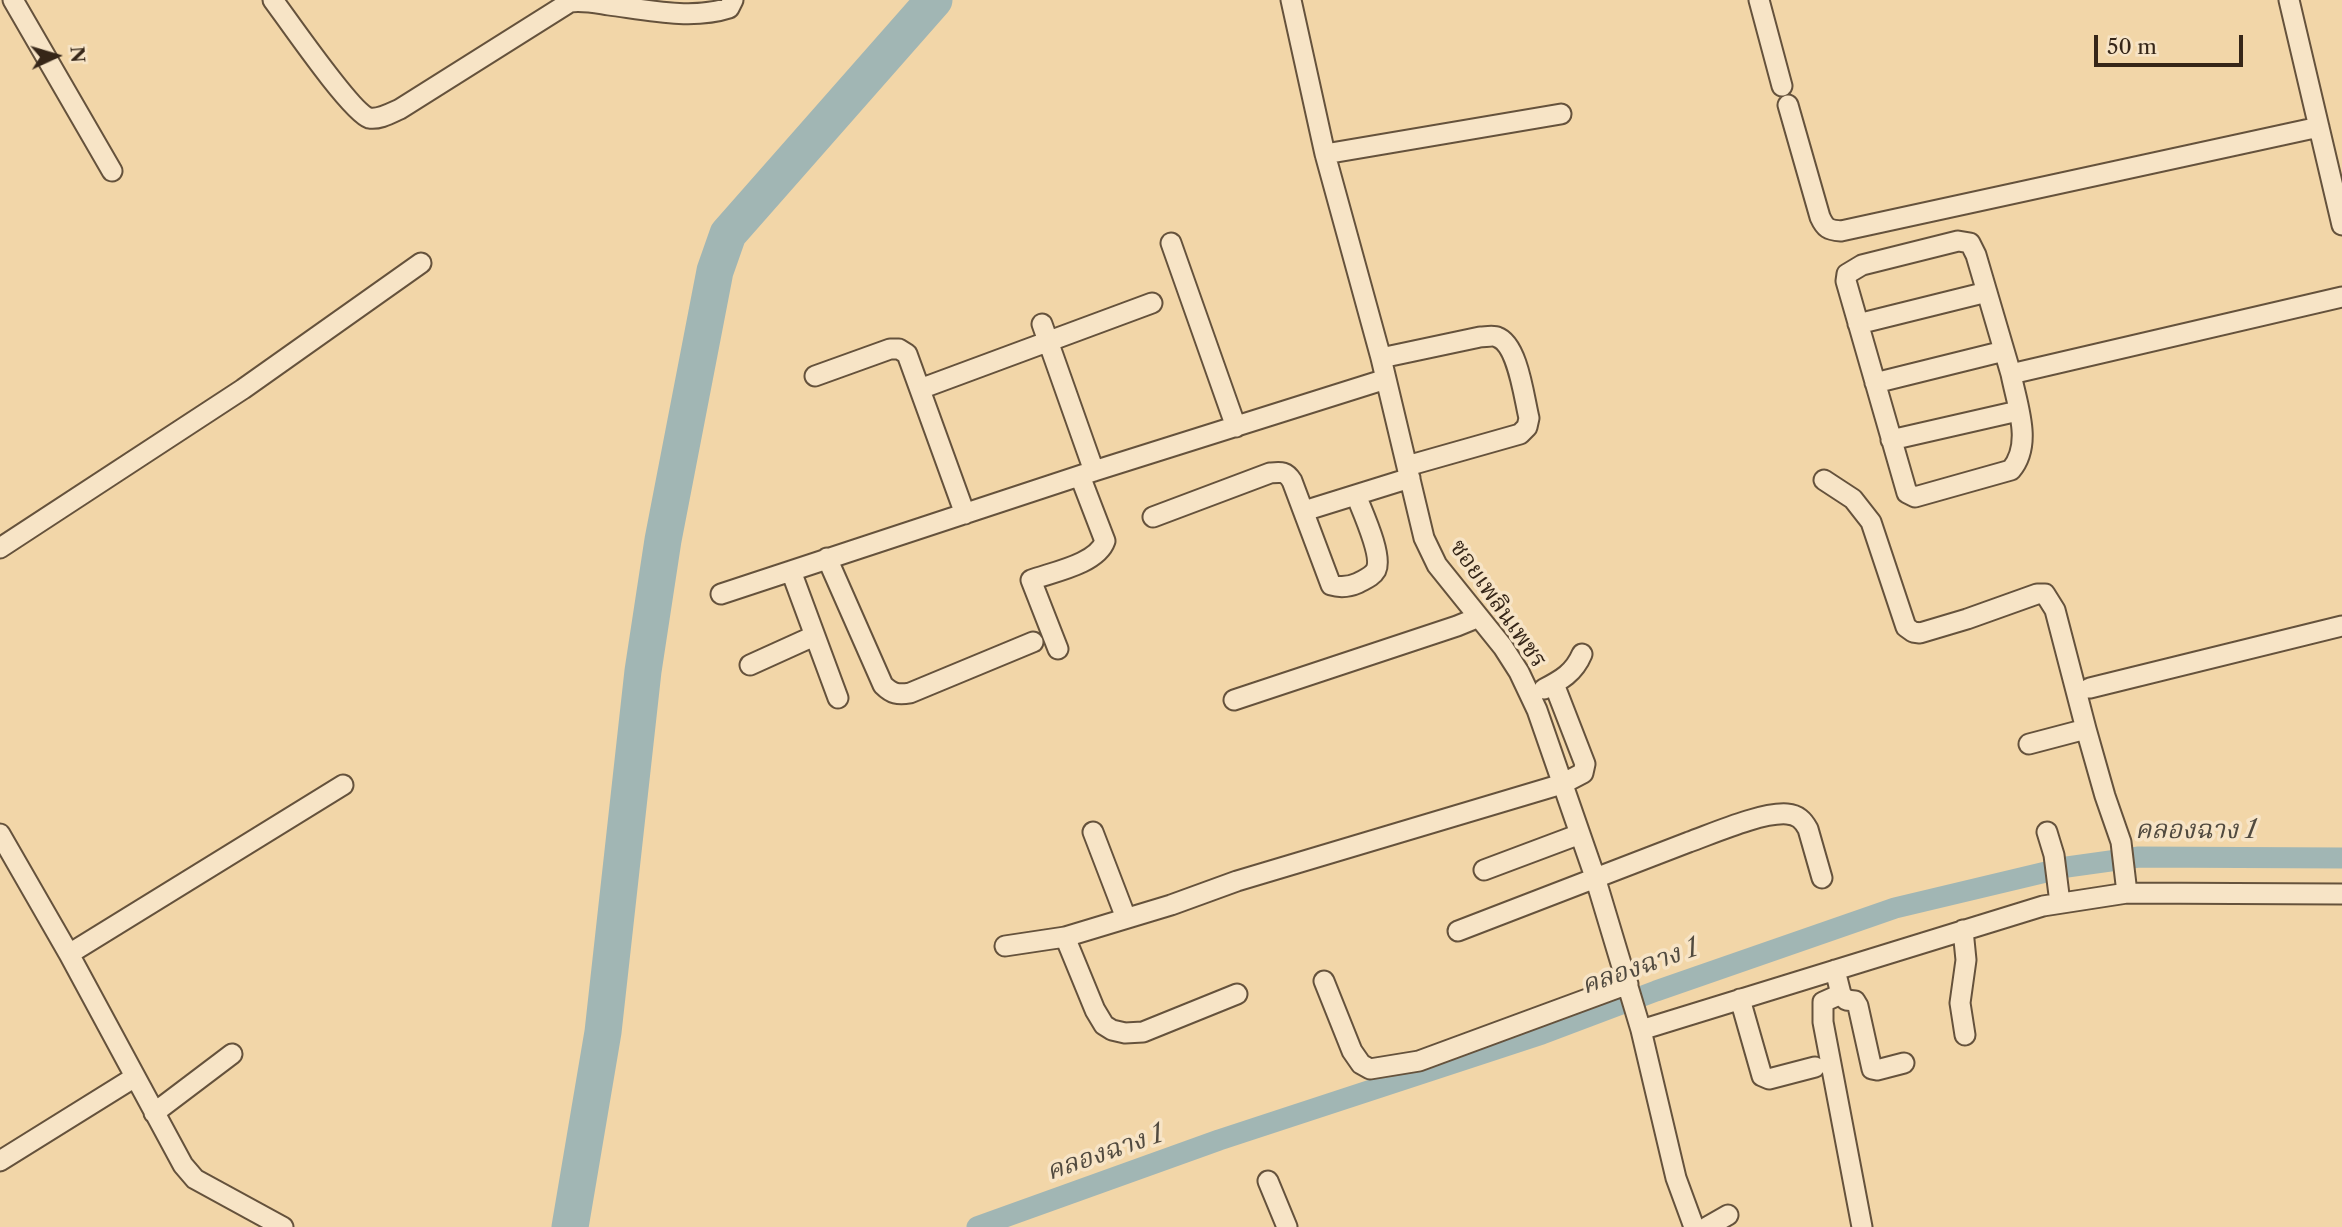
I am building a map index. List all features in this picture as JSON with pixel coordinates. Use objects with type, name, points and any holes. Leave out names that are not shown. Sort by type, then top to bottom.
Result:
[{"type":"street","points":[[13,0],[112,171]]},
{"type":"street","points":[[273,0],[330,77],[360,113],[371,118],[383,117],[400,109],[570,2],[588,1],[681,13],[703,13],[729,8],[733,0]]},
{"type":"street","name":"ซอยเพลินเพชร","points":[[1291,0],[1325,154],[1381,358],[1424,538],[1437,565],[1503,647],[1530,696],[1595,877],[1641,1030],[1676,1178],[1694,1227]]},
{"type":"street","points":[[1759,0],[1782,86]]},
{"type":"street","points":[[2289,0],[2342,225]]},
{"type":"street","points":[[1788,105],[1825,227],[1840,231],[2319,127]]},
{"type":"street","points":[[1325,154],[1561,114]]},
{"type":"street","points":[[1958,241],[1970,243],[1987,292],[2011,374],[2023,449],[2019,461],[2011,470],[1915,496],[1907,493],[1846,281],[1850,271],[1862,265],[1958,241]]},
{"type":"street","points":[[1171,243],[1236,427]]},
{"type":"street","points":[[0,548],[243,389],[421,263]]},
{"type":"street","points":[[1858,324],[1987,292]]},
{"type":"street","points":[[2011,374],[2342,297]]},
{"type":"street","points":[[920,389],[1045,333],[1152,303]]},
{"type":"street","points":[[1045,333],[1105,541],[1102,550],[1092,558],[1031,580],[1058,649]]},
{"type":"street","points":[[1304,511],[1356,495],[1408,472],[1520,434],[1527,427],[1529,418],[1514,356],[1505,342],[1496,336],[1381,358]]},
{"type":"street","points":[[815,376],[890,349],[899,349],[906,354],[965,514]]},
{"type":"street","points":[[1875,383],[2004,351]]},
{"type":"street","points":[[721,594],[1087,473],[1386,379]]},
{"type":"street","points":[[1891,440],[2018,411]]},
{"type":"street","points":[[1153,517],[1281,471],[1289,475],[1292,481],[1331,585],[1351,586],[1372,576],[1378,567],[1377,554],[1356,495]]},
{"type":"street","points":[[1824,480],[1853,499],[1871,522],[1906,626],[1913,632],[1966,619],[2037,594],[2045,594],[2055,610],[2086,729],[2124,855],[2127,888]]},
{"type":"street","points":[[827,558],[883,685],[891,693],[910,693],[1034,642]]},
{"type":"street","points":[[791,571],[838,698]]},
{"type":"street","points":[[1234,701],[1479,617]]},
{"type":"street","points":[[2090,688],[2342,626]]},
{"type":"street","points":[[750,665],[814,636]]},
{"type":"street","points":[[1530,696],[1572,672],[1582,654]]},
{"type":"street","points":[[1005,946],[1065,937],[1171,905],[1237,881],[1575,778],[1585,768],[1554,684]]},
{"type":"street","points":[[2029,744],[2086,729]]},
{"type":"street","points":[[69,954],[343,785]]},
{"type":"street","points":[[1458,931],[1735,826],[1786,814],[1797,816],[1808,829],[1822,878]]},
{"type":"street","points":[[1093,832],[1126,918]]},
{"type":"street","points":[[2047,832],[2060,897]]},
{"type":"street","points":[[0,834],[69,954],[183,1165],[195,1179],[283,1227]]},
{"type":"street","points":[[1484,870],[1580,834]]},
{"type":"street","points":[[1641,1030],[1963,930],[2060,897],[2127,888],[2342,894]]},
{"type":"street","points":[[1963,930],[1966,960],[1959,1003],[1965,1035]]},
{"type":"street","points":[[1065,937],[1095,1010],[1104,1025],[1112,1030],[1125,1033],[1143,1032],[1237,994]]},
{"type":"street","points":[[1835,970],[1841,994],[1846,1000],[1855,1001],[1858,1006],[1872,1069],[1904,1063]]},
{"type":"street","points":[[1324,981],[1352,1051],[1360,1064],[1370,1069],[1419,1061],[1628,985]]},
{"type":"street","points":[[1841,994],[1825,999],[1822,1007],[1823,1022],[1862,1227]]},
{"type":"street","points":[[1740,999],[1762,1076],[1769,1079],[1815,1067]]},
{"type":"street","points":[[154,1113],[232,1054]]},
{"type":"street","points":[[0,1161],[135,1077]]},
{"type":"street","points":[[1269,1181],[1287,1227]]},
{"type":"street","points":[[1707,1227],[1728,1215]]},
{"type":"waterway","points":[[570,1227],[603,1032],[643,671],[663,540],[715,271],[728,234],[934,0]]},
{"type":"waterway","name":"คลองฉาง 1","points":[[977,1227],[1219,1140],[1542,1034],[1656,991],[1895,908],[2067,867],[2139,857],[2342,858]]}]
